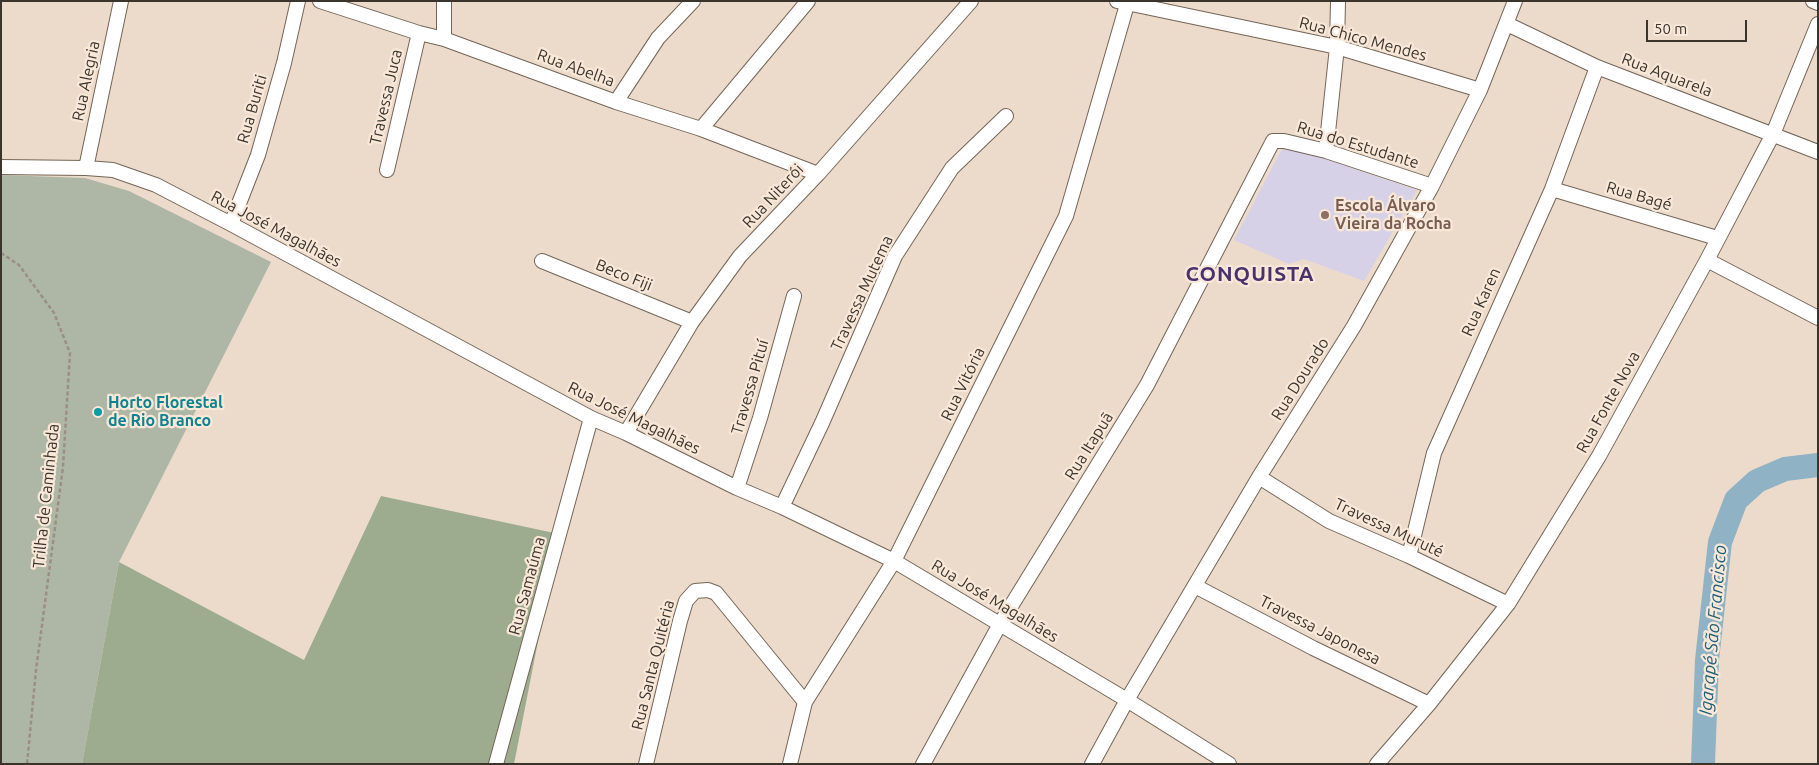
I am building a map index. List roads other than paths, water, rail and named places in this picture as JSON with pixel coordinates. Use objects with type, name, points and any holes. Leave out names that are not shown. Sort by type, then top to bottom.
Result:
[{"type":"street","name":"Rua Alegria","points":[[86,168],[121,1]]},
{"type":"street","name":"Rua Buriti","points":[[231,224],[258,155],[284,63],[298,1]]},
{"type":"street","name":"Rua Abelha","points":[[320,1],[419,33],[444,39],[616,102],[701,129],[818,174]]},
{"type":"street","points":[[444,1],[444,39]]},
{"type":"street","points":[[616,102],[658,38],[693,1]]},
{"type":"street","points":[[701,129],[808,1]]},
{"type":"street","name":"Rua Niterói","points":[[626,433],[692,322],[740,256],[818,174],[971,1]]},
{"type":"street","points":[[1326,151],[1337,47],[1338,1]]},
{"type":"street","name":"Rua Dourado","points":[[1092,764],[1127,700],[1259,478],[1354,326],[1432,186],[1480,90],[1515,1]]},
{"type":"street","points":[[1813,1],[1818,4]]},
{"type":"street","name":"Rua Chico Mendes","points":[[1124,2],[1337,47],[1480,90]]},
{"type":"street","name":"Rua Vitória","points":[[790,764],[805,702],[894,561],[1066,216],[1124,2]]},
{"type":"street","name":"Rua Aquarela","points":[[1507,24],[1597,67],[1818,152]]},
{"type":"street","name":"Rua Fonte Nova","points":[[1377,764],[1429,704],[1508,604],[1599,456],[1773,134],[1818,24]]},
{"type":"street","name":"Travessa Juca","points":[[387,170],[419,33]]},
{"type":"street","name":"Rua Karen","points":[[1409,556],[1434,453],[1552,189],[1597,67]]},
{"type":"street","name":"Travessa Mutema","points":[[782,507],[826,414],[895,256],[952,168],[1006,116]]},
{"type":"street","name":"Rua do Estudante","points":[[1274,141],[1284,141],[1326,151],[1432,186]]},
{"type":"street","name":"Rua Itapuã","points":[[922,764],[1000,624],[1147,385],[1274,141]]},
{"type":"street","name":"Rua José Magalhães","points":[[1,167],[113,170],[156,186],[231,224],[591,418],[894,561],[1127,700],[1229,764]]},
{"type":"street","name":"Rua Bagé","points":[[1552,189],[1717,238]]},
{"type":"street","points":[[1706,260],[1818,318]]},
{"type":"street","name":"Beco Fiji","points":[[542,261],[692,322]]},
{"type":"street","name":"Travessa Pituí","points":[[736,488],[760,418],[794,296]]},
{"type":"street","name":"Rua Samaúma","points":[[496,764],[591,418]]},
{"type":"street","name":"Travessa Muruté","points":[[1259,478],[1329,521],[1409,556],[1508,604]]},
{"type":"street","name":"Travessa Japonesa","points":[[1195,586],[1313,648],[1429,704]]},
{"type":"street","name":"Rua Santa Quitéria","points":[[646,764],[680,620],[686,601],[695,591],[708,590],[716,593],[805,702]]},
{"type":"waterway","name":"Igarapé São Francisco","points":[[1703,764],[1707,660],[1720,542],[1736,500],[1757,481],[1785,469],[1818,465]]},
{"type":"place","name":"Escola Álvaro Vieira da Rocha","points":[[1325,215]]},
{"type":"place","name":"Horto Florestal de Rio Branco","points":[[98,412]]},
{"type":"district","name":"CONQUISTA","points":[[1250,274]]}]
